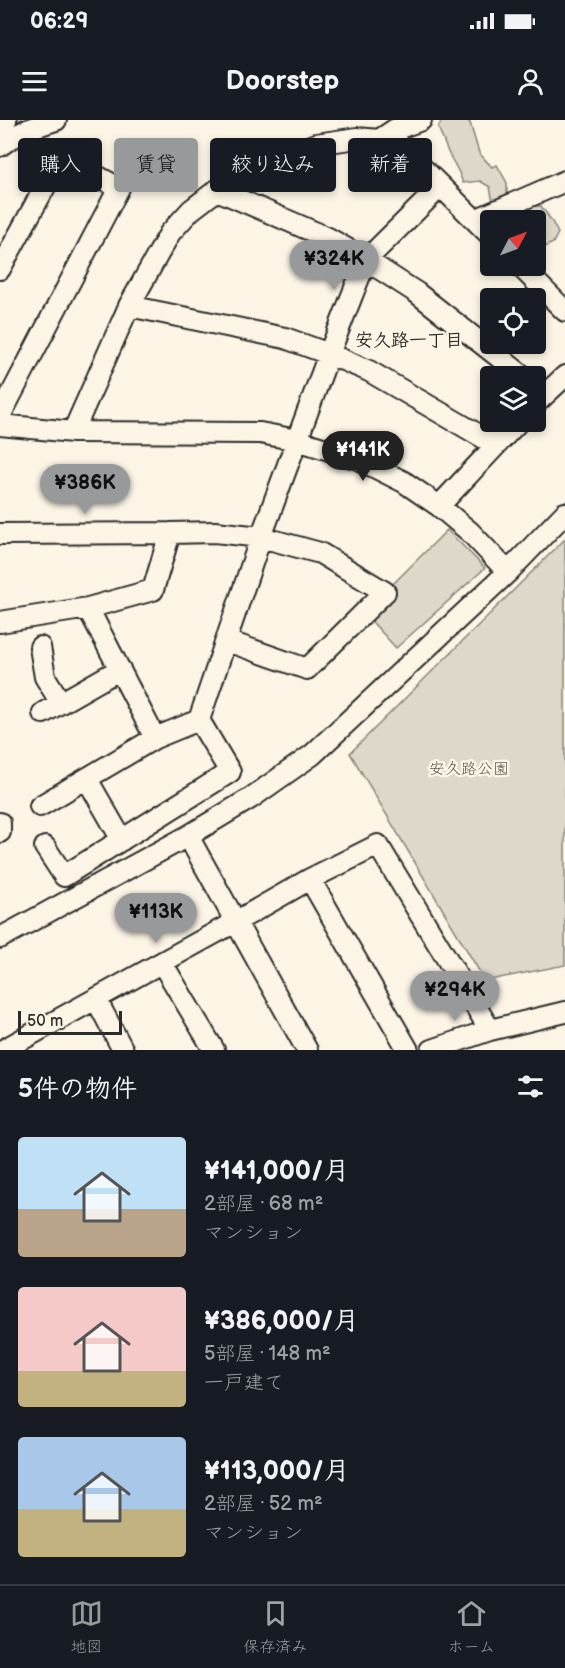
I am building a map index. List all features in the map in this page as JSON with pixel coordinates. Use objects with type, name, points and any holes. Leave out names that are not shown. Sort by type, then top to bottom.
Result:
[{"type":"street","points":[[0,123],[6,120]]},
{"type":"street","points":[[0,146],[30,128],[56,120]]},
{"type":"street","points":[[382,138],[394,130],[421,120]]},
{"type":"street","points":[[0,269],[52,174],[84,169],[119,188],[0,416]]},
{"type":"street","points":[[432,178],[480,225]]},
{"type":"street","points":[[475,220],[565,181]]},
{"type":"street","points":[[40,806],[155,738],[199,720],[261,537],[366,260],[440,186]]},
{"type":"street","points":[[73,432],[129,306],[170,233],[191,210],[214,192]]},
{"type":"street","points":[[222,192],[328,238],[366,260],[417,293],[510,366]]},
{"type":"street","points":[[530,276],[565,310]]},
{"type":"street","points":[[129,306],[285,338],[329,354],[369,371],[496,445]]},
{"type":"street","points":[[546,389],[565,376]]},
{"type":"street","points":[[0,425],[73,432],[260,433],[297,440],[358,459],[404,482],[470,532],[508,572]]},
{"type":"street","points":[[438,506],[508,432]]},
{"type":"street","points":[[0,938],[188,836],[251,798],[312,755],[508,572],[565,513]]},
{"type":"street","points":[[0,534],[215,532],[261,537],[320,553],[384,592],[307,669],[227,641]]},
{"type":"street","points":[[0,622],[88,608],[153,590],[170,533]]},
{"type":"street","points":[[88,608],[155,738]]},
{"type":"street","points":[[40,647],[45,677],[61,703]]},
{"type":"street","points":[[43,713],[120,669]]},
{"type":"street","points":[[45,847],[64,876],[230,772],[199,720]]},
{"type":"street","points":[[87,778],[122,840]]},
{"type":"street","points":[[0,823],[0,832]]},
{"type":"street","points":[[188,836],[307,1050]]},
{"type":"street","points":[[3,1050],[310,879],[378,845],[490,1030]]},
{"type":"street","points":[[310,879],[408,1050]]},
{"type":"street","points":[[162,963],[214,1050]]},
{"type":"street","points":[[96,999],[123,1050]]},
{"type":"street","points":[[432,1050],[490,1030],[565,1012]]},
{"type":"green space","points":[[442,120],[467,120],[470,123],[479,153],[492,167],[497,165],[507,183],[507,197],[493,202],[490,187],[480,181],[463,183],[438,128]]},
{"type":"green space","points":[[541,206],[544,210],[513,210]]},
{"type":"green space","points":[[546,213],[558,233],[553,243],[546,246]]},
{"type":"green space","points":[[447,530],[485,568],[396,648],[364,613]]},
{"type":"green space","name":"安久路公園","points":[[565,539],[565,965],[485,981],[350,753]]},
{"type":"waterway","points":[[11,126],[21,120]]},
{"type":"district","name":"安久路一丁目","points":[[409,340]]}]
